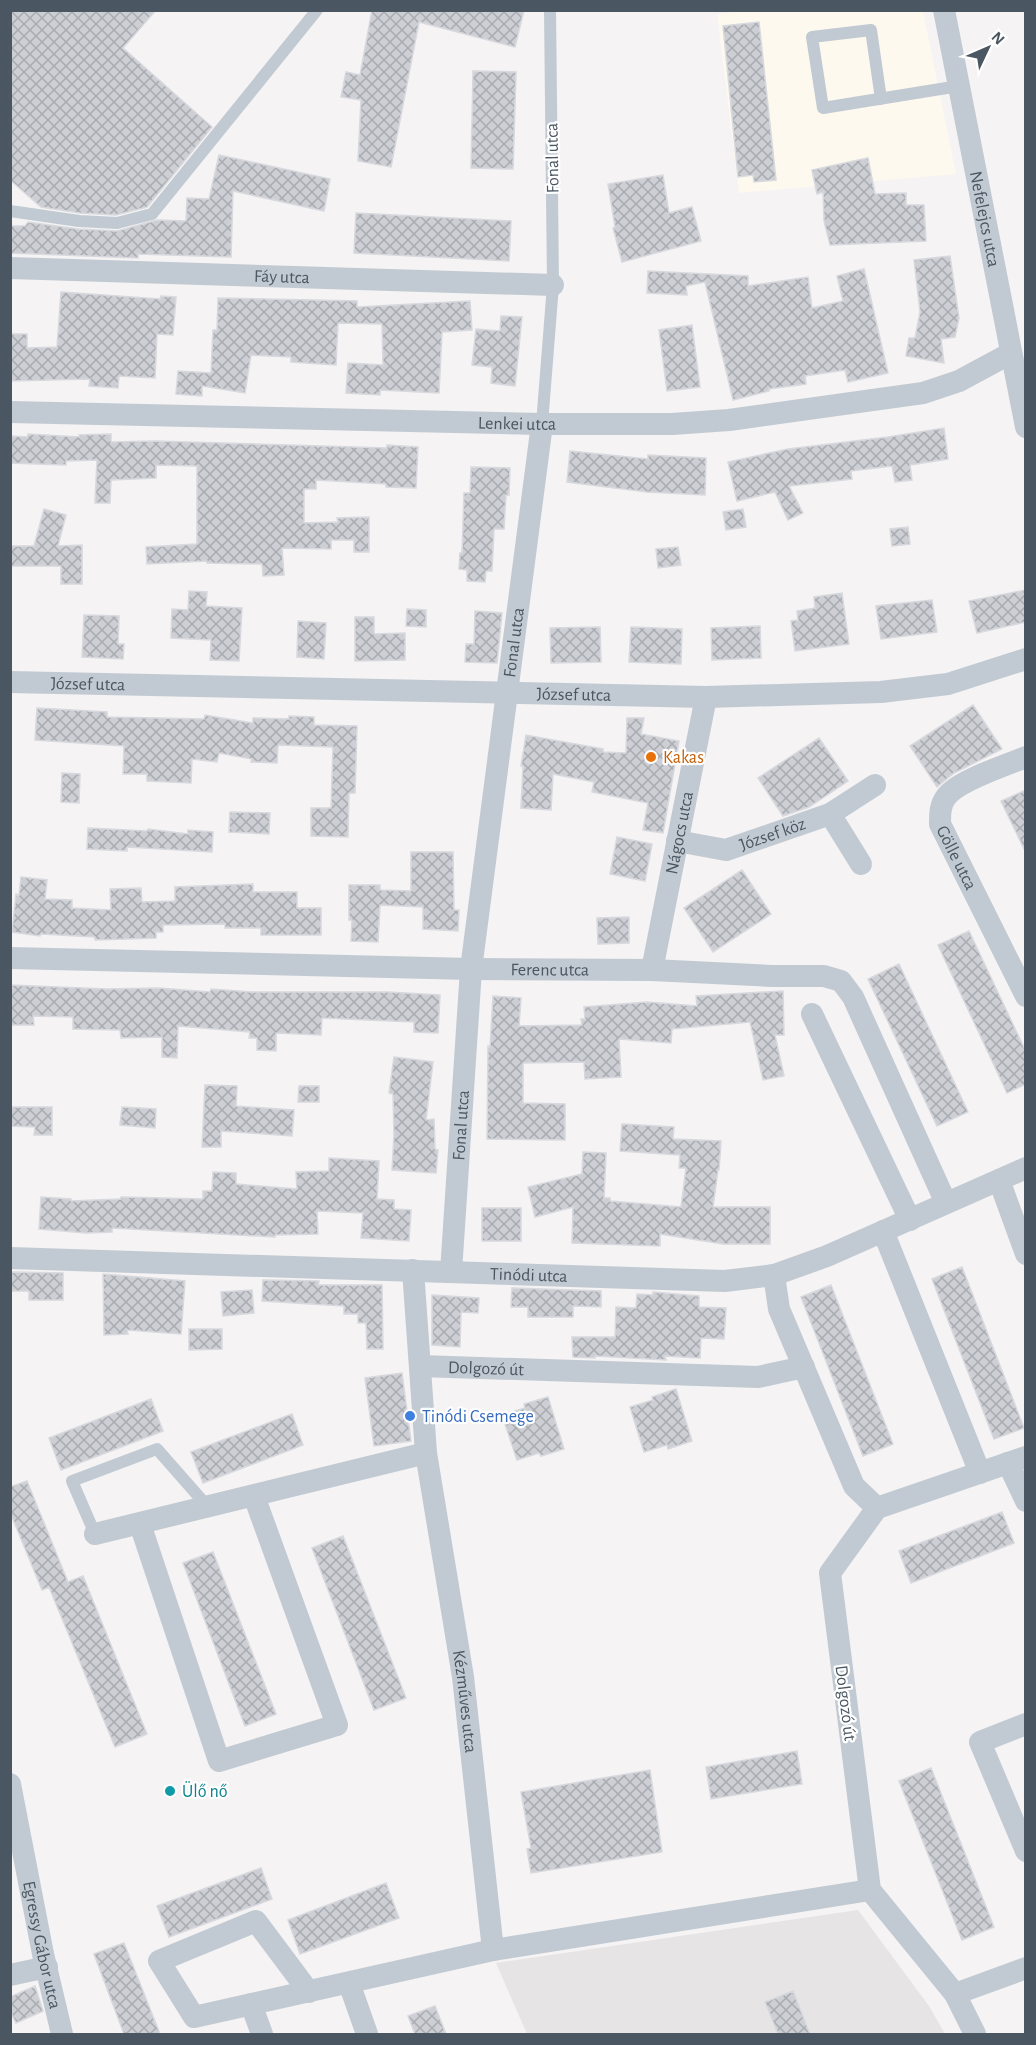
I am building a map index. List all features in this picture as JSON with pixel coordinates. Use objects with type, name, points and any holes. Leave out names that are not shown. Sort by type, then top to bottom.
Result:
[{"type":"street","name":"Nefelejcs utca","points":[[944,10],[1026,427]]},
{"type":"street","name":"Fáy utca","points":[[10,268],[553,285]]},
{"type":"street","name":"Lenkei utca","points":[[10,412],[542,424],[672,424],[729,420],[923,393],[959,381],[1011,353]]},
{"type":"street","name":"Fonal utca","points":[[452,1272],[471,969],[542,424]]},
{"type":"street","name":"József utca","points":[[10,682],[705,698],[881,692],[948,684],[1026,659]]},
{"type":"street","name":"Nágocs utca","points":[[652,970],[705,698]]},
{"type":"street","name":"Gölle utca","points":[[1026,757],[966,782],[947,795],[940,808],[940,824],[1026,996]]},
{"type":"street","name":"József köz","points":[[677,842],[726,849],[830,814],[875,785]]},
{"type":"street","points":[[830,814],[861,864]]},
{"type":"street","name":"Ferenc utca","points":[[10,958],[471,969],[652,970],[772,976],[824,976],[841,981],[853,997],[946,1203]]},
{"type":"street","points":[[812,1014],[910,1220]]},
{"type":"street","name":"Tinódi utca","points":[[10,1258],[725,1281],[774,1275],[827,1256],[1026,1168]]},
{"type":"street","points":[[999,1180],[1026,1254]]},
{"type":"street","points":[[883,1231],[980,1473]]},
{"type":"street","name":"Kézműves utca","points":[[413,1270],[426,1454],[463,1677],[493,1950]]},
{"type":"street","points":[[774,1275],[779,1310],[855,1486],[877,1508],[1017,1460],[1026,1501]]},
{"type":"street","name":"Dolgozó út","points":[[420,1366],[758,1377],[804,1367]]},
{"type":"street","points":[[95,1534],[426,1454]]},
{"type":"street","points":[[140,1524],[219,1761],[337,1725],[254,1497]]},
{"type":"street","name":"Dolgozó út","points":[[870,1890],[830,1573],[877,1508]]},
{"type":"street","points":[[1026,1724],[980,1742],[1026,1851]]},
{"type":"street","name":"Egressy Gábor utca","points":[[10,1784],[62,2034]]},
{"type":"street","points":[[309,1992],[256,1921],[159,1961],[194,2017],[309,1992],[493,1950],[870,1890],[955,1994],[975,2034]]},
{"type":"street","points":[[10,1975],[47,1967]]},
{"type":"street","points":[[955,1994],[1026,1968]]},
{"type":"street","points":[[349,1983],[367,2034]]},
{"type":"street","points":[[251,2004],[262,2034]]},
{"type":"lane","points":[[10,211],[79,221],[117,223],[152,214],[317,10]]},
{"type":"lane","name":"Fonal utca","points":[[542,424],[553,285],[550,10]]},
{"type":"lane","points":[[881,99],[871,30],[812,37],[823,108],[881,99],[959,86]]},
{"type":"lane","points":[[95,1534],[72,1481],[157,1449],[208,1507]]},
{"type":"shaded area","points":[[746,10],[923,11],[956,174],[739,193],[717,14]]},
{"type":"shaded area","points":[[858,1910],[929,2006],[945,2034],[527,2034],[496,1963]]},
{"type":"building","points":[[10,10],[156,10],[123,48],[212,127],[147,207],[116,215],[80,213],[41,207],[10,180]]},
{"type":"building","points":[[372,10],[524,10],[515,47],[419,22],[391,167],[358,161],[361,100],[341,97],[346,72],[360,75]]},
{"type":"building","points":[[759,22],[776,180],[754,182],[753,175],[738,177],[723,26]]},
{"type":"building","points":[[473,71],[516,72],[513,169],[471,168]]},
{"type":"building","points":[[219,155],[330,179],[324,211],[233,191],[231,257],[138,254],[138,258],[10,253],[10,226],[25,226],[28,222],[78,229],[117,231],[157,220],[186,221],[187,198],[209,199]]},
{"type":"building","points":[[868,158],[875,194],[906,193],[906,205],[924,205],[926,241],[830,245],[824,221],[823,192],[817,194],[812,170]]},
{"type":"building","points":[[663,175],[669,213],[692,207],[701,241],[622,262],[613,228],[615,227],[608,184]]},
{"type":"building","points":[[356,213],[511,221],[509,261],[354,253]]},
{"type":"building","points":[[950,256],[959,318],[955,337],[941,339],[944,363],[906,356],[909,338],[915,338],[920,312],[914,260]]},
{"type":"building","points":[[864,269],[888,373],[848,382],[845,370],[805,376],[806,384],[769,389],[769,391],[733,400],[705,282],[686,286],[687,295],[647,293],[648,271],[748,276],[748,286],[808,277],[812,308],[843,301],[837,276]]},
{"type":"building","points":[[61,292],[160,299],[161,296],[176,297],[173,335],[157,334],[155,378],[119,376],[118,388],[89,386],[90,379],[10,381],[10,334],[27,334],[27,348],[57,347]]},
{"type":"building","points":[[218,298],[357,301],[357,307],[470,301],[472,330],[442,332],[439,393],[380,390],[380,395],[346,393],[348,363],[383,365],[382,324],[338,323],[336,365],[291,362],[291,357],[251,355],[245,393],[202,386],[202,396],[176,394],[178,371],[211,373],[213,330],[217,330]]},
{"type":"building","points":[[501,316],[522,317],[515,386],[491,383],[492,367],[472,365],[476,329],[500,331]]},
{"type":"building","points":[[692,325],[700,387],[667,391],[659,330]]},
{"type":"building","points":[[944,428],[948,459],[910,465],[912,480],[895,482],[892,466],[851,471],[852,479],[789,486],[803,513],[788,520],[775,492],[737,501],[728,462],[788,449]]},
{"type":"building","points":[[28,434],[80,437],[79,435],[111,434],[111,442],[418,447],[416,488],[316,480],[316,489],[304,489],[304,523],[338,522],[337,518],[369,517],[369,552],[354,552],[354,540],[331,540],[331,549],[282,548],[284,575],[263,576],[262,564],[207,563],[207,561],[147,564],[146,547],[197,544],[197,466],[156,465],[156,478],[111,480],[110,503],[95,503],[97,460],[66,461],[66,465],[10,463],[10,436],[28,437]]},
{"type":"building","points":[[570,451],[648,459],[648,455],[706,458],[705,495],[647,492],[567,482]]},
{"type":"building","points":[[471,467],[510,468],[504,529],[494,529],[492,571],[486,571],[485,582],[467,581],[467,570],[459,569],[460,553],[462,553],[464,493],[470,493]]},
{"type":"building","points":[[44,509],[66,515],[58,546],[82,545],[82,584],[61,584],[61,566],[10,566],[10,546],[34,546]]},
{"type":"building","points":[[743,509],[746,527],[726,530],[723,512]]},
{"type":"building","points":[[908,527],[910,544],[892,546],[890,529]]},
{"type":"building","points":[[678,547],[681,565],[658,568],[656,549]]},
{"type":"building","points":[[1026,590],[1026,622],[977,633],[969,601]]},
{"type":"building","points":[[189,591],[207,592],[206,606],[242,608],[239,661],[210,660],[211,640],[171,638],[172,609],[188,610]]},
{"type":"building","points":[[842,593],[849,644],[795,651],[791,621],[798,620],[797,611],[815,608],[814,597]]},
{"type":"building","points":[[932,600],[937,632],[881,639],[876,606]]},
{"type":"building","points":[[407,609],[426,610],[426,627],[406,626]]},
{"type":"building","points":[[475,611],[502,613],[497,663],[465,662],[466,644],[474,644]]},
{"type":"building","points":[[84,615],[119,616],[118,644],[124,644],[123,659],[82,657]]},
{"type":"building","points":[[355,617],[374,617],[374,634],[405,633],[405,660],[355,661]]},
{"type":"building","points":[[298,621],[326,623],[324,659],[297,657]]},
{"type":"building","points":[[760,626],[761,658],[712,660],[711,628]]},
{"type":"building","points":[[600,627],[601,662],[551,663],[550,628]]},
{"type":"building","points":[[631,627],[682,629],[681,664],[629,662]]},
{"type":"building","points":[[973,705],[1002,749],[954,773],[937,787],[910,746]]},
{"type":"building","points":[[37,708],[107,712],[107,717],[204,719],[205,715],[253,723],[253,718],[314,717],[314,725],[357,726],[355,793],[349,793],[348,837],[311,836],[311,808],[331,808],[333,747],[278,745],[277,763],[251,762],[252,759],[219,753],[217,762],[192,759],[191,783],[147,781],[147,774],[123,774],[124,746],[35,740]]},
{"type":"building","points":[[627,718],[644,718],[641,734],[679,741],[663,833],[643,830],[648,803],[592,792],[594,782],[553,774],[551,810],[521,808],[523,766],[521,766],[526,735],[603,749],[603,752],[626,753]]},
{"type":"building","points":[[819,738],[848,781],[809,807],[783,816],[758,778]]},
{"type":"building","points":[[62,773],[80,774],[79,803],[61,802]]},
{"type":"building","points":[[1026,790],[1026,853],[1001,801]]},
{"type":"building","points":[[230,812],[270,813],[269,834],[229,832]]},
{"type":"building","points":[[88,828],[147,831],[148,829],[188,834],[188,830],[213,832],[212,852],[127,847],[127,851],[87,849]]},
{"type":"building","points":[[617,837],[652,844],[645,881],[610,874]]},
{"type":"building","points":[[411,852],[453,852],[454,910],[459,910],[458,931],[423,929],[423,907],[380,905],[378,942],[351,941],[349,885],[380,885],[380,890],[411,891]]},
{"type":"building","points":[[742,870],[771,914],[713,952],[684,908]]},
{"type":"building","points":[[21,877],[47,880],[45,899],[72,900],[72,908],[111,910],[110,889],[141,888],[142,902],[175,901],[175,887],[253,884],[253,892],[297,892],[297,908],[321,908],[321,935],[261,935],[261,928],[225,928],[225,924],[163,925],[163,932],[156,932],[156,938],[95,940],[95,937],[41,934],[40,936],[12,932],[16,894],[19,895]]},
{"type":"building","points":[[629,917],[629,943],[598,944],[597,918]]},
{"type":"building","points":[[969,931],[1026,1052],[1026,1084],[1007,1093],[938,945]]},
{"type":"building","points":[[899,964],[968,1112],[937,1126],[868,979]]},
{"type":"building","points":[[10,985],[107,989],[159,988],[210,992],[211,989],[251,992],[388,992],[440,995],[438,1033],[414,1032],[414,1022],[322,1018],[321,1035],[276,1033],[276,1051],[257,1050],[257,1038],[249,1038],[250,1032],[178,1026],[177,1058],[162,1057],[162,1037],[121,1038],[120,1030],[73,1029],[73,1017],[33,1016],[34,1025],[10,1025]]},
{"type":"building","points":[[783,991],[784,1035],[775,1035],[784,1076],[763,1080],[750,1022],[672,1029],[671,1043],[619,1039],[621,1077],[585,1079],[584,1062],[523,1063],[523,1103],[565,1104],[565,1140],[487,1139],[488,1046],[490,1047],[493,996],[521,998],[519,1026],[582,1025],[581,1019],[585,1019],[584,1007],[647,1002],[697,1006],[696,996]]},
{"type":"building","points":[[394,1057],[433,1062],[426,1120],[434,1119],[435,1149],[438,1150],[436,1173],[392,1170],[393,1094],[389,1093]]},
{"type":"building","points":[[205,1085],[237,1086],[236,1106],[294,1110],[292,1136],[221,1131],[221,1147],[202,1147]]},
{"type":"building","points":[[299,1086],[319,1086],[319,1102],[298,1102]]},
{"type":"building","points":[[10,1107],[52,1107],[52,1135],[34,1135],[35,1127],[10,1126]]},
{"type":"building","points":[[122,1107],[156,1109],[155,1128],[120,1125]]},
{"type":"building","points":[[622,1124],[674,1127],[673,1139],[721,1141],[713,1207],[770,1207],[770,1244],[723,1244],[660,1234],[660,1246],[572,1243],[573,1207],[535,1217],[528,1187],[582,1174],[583,1152],[606,1153],[604,1198],[610,1198],[610,1201],[681,1207],[686,1168],[679,1168],[680,1155],[620,1151]]},
{"type":"building","points":[[329,1158],[379,1161],[377,1199],[394,1200],[394,1209],[411,1210],[409,1241],[361,1238],[363,1213],[317,1211],[318,1234],[275,1235],[275,1237],[112,1228],[112,1232],[86,1233],[39,1229],[41,1197],[71,1199],[71,1201],[121,1199],[121,1197],[203,1199],[203,1191],[212,1191],[213,1172],[236,1173],[236,1184],[297,1189],[296,1172],[329,1171]]},
{"type":"building","points":[[482,1208],[521,1208],[521,1241],[482,1241]]},
{"type":"building","points":[[962,1267],[1024,1428],[994,1439],[932,1279]]},
{"type":"building","points":[[10,1272],[63,1273],[63,1300],[29,1300],[29,1291],[10,1291]]},
{"type":"building","points":[[103,1274],[185,1281],[181,1334],[127,1330],[128,1334],[104,1335]]},
{"type":"building","points":[[263,1280],[319,1281],[318,1285],[382,1285],[383,1349],[367,1349],[366,1323],[358,1323],[358,1314],[344,1314],[344,1306],[262,1301]]},
{"type":"building","points":[[831,1285],[893,1444],[863,1456],[801,1297]]},
{"type":"building","points":[[512,1288],[601,1291],[601,1307],[573,1306],[573,1317],[528,1317],[528,1307],[511,1307]]},
{"type":"building","points":[[252,1290],[254,1313],[223,1316],[221,1292]]},
{"type":"building","points":[[653,1292],[699,1296],[699,1307],[726,1308],[724,1339],[701,1338],[700,1358],[665,1356],[666,1360],[573,1357],[572,1337],[615,1337],[616,1307],[636,1308],[637,1294],[653,1295]]},
{"type":"building","points":[[432,1295],[479,1298],[478,1313],[461,1312],[460,1347],[432,1345]]},
{"type":"building","points":[[189,1329],[222,1329],[222,1349],[189,1350]]},
{"type":"building","points":[[402,1373],[411,1441],[374,1446],[365,1378]]},
{"type":"building","points":[[676,1389],[692,1441],[668,1449],[667,1445],[644,1452],[630,1407],[653,1400],[652,1397]]},
{"type":"building","points":[[548,1397],[564,1449],[541,1456],[539,1453],[517,1460],[502,1415],[525,1408],[524,1404]]},
{"type":"building","points":[[151,1399],[163,1431],[61,1470],[49,1438]]},
{"type":"building","points":[[292,1414],[303,1445],[203,1483],[191,1452]]},
{"type":"building","points":[[27,1481],[68,1582],[83,1576],[147,1734],[115,1747],[49,1587],[42,1590],[10,1512],[10,1487]]},
{"type":"building","points":[[1002,1512],[1014,1543],[911,1583],[899,1551]]},
{"type":"building","points":[[343,1536],[406,1698],[374,1710],[312,1548]]},
{"type":"building","points":[[213,1552],[276,1714],[245,1726],[183,1563]]},
{"type":"building","points":[[797,1751],[802,1784],[711,1799],[706,1767]]},
{"type":"building","points":[[931,1768],[994,1927],[962,1940],[899,1781]]},
{"type":"building","points":[[650,1770],[662,1852],[531,1873],[527,1849],[531,1848],[521,1792]]},
{"type":"building","points":[[261,1868],[272,1899],[169,1937],[157,1906]]},
{"type":"building","points":[[386,1883],[399,1918],[300,1954],[288,1920]]},
{"type":"building","points":[[124,1943],[160,2034],[124,2034],[94,1954]]},
{"type":"building","points":[[35,1986],[43,2011],[16,2023],[10,2011],[10,1997]]},
{"type":"building","points":[[793,1991],[810,2034],[778,2034],[765,2002]]},
{"type":"building","points":[[435,2006],[446,2034],[415,2034],[408,2016]]},
{"type":"place","name":"Kakas","points":[[651,757]]},
{"type":"place","name":"Tinódi Csemege","points":[[410,1416]]},
{"type":"place","name":"Ülő nő","points":[[170,1791]]}]
